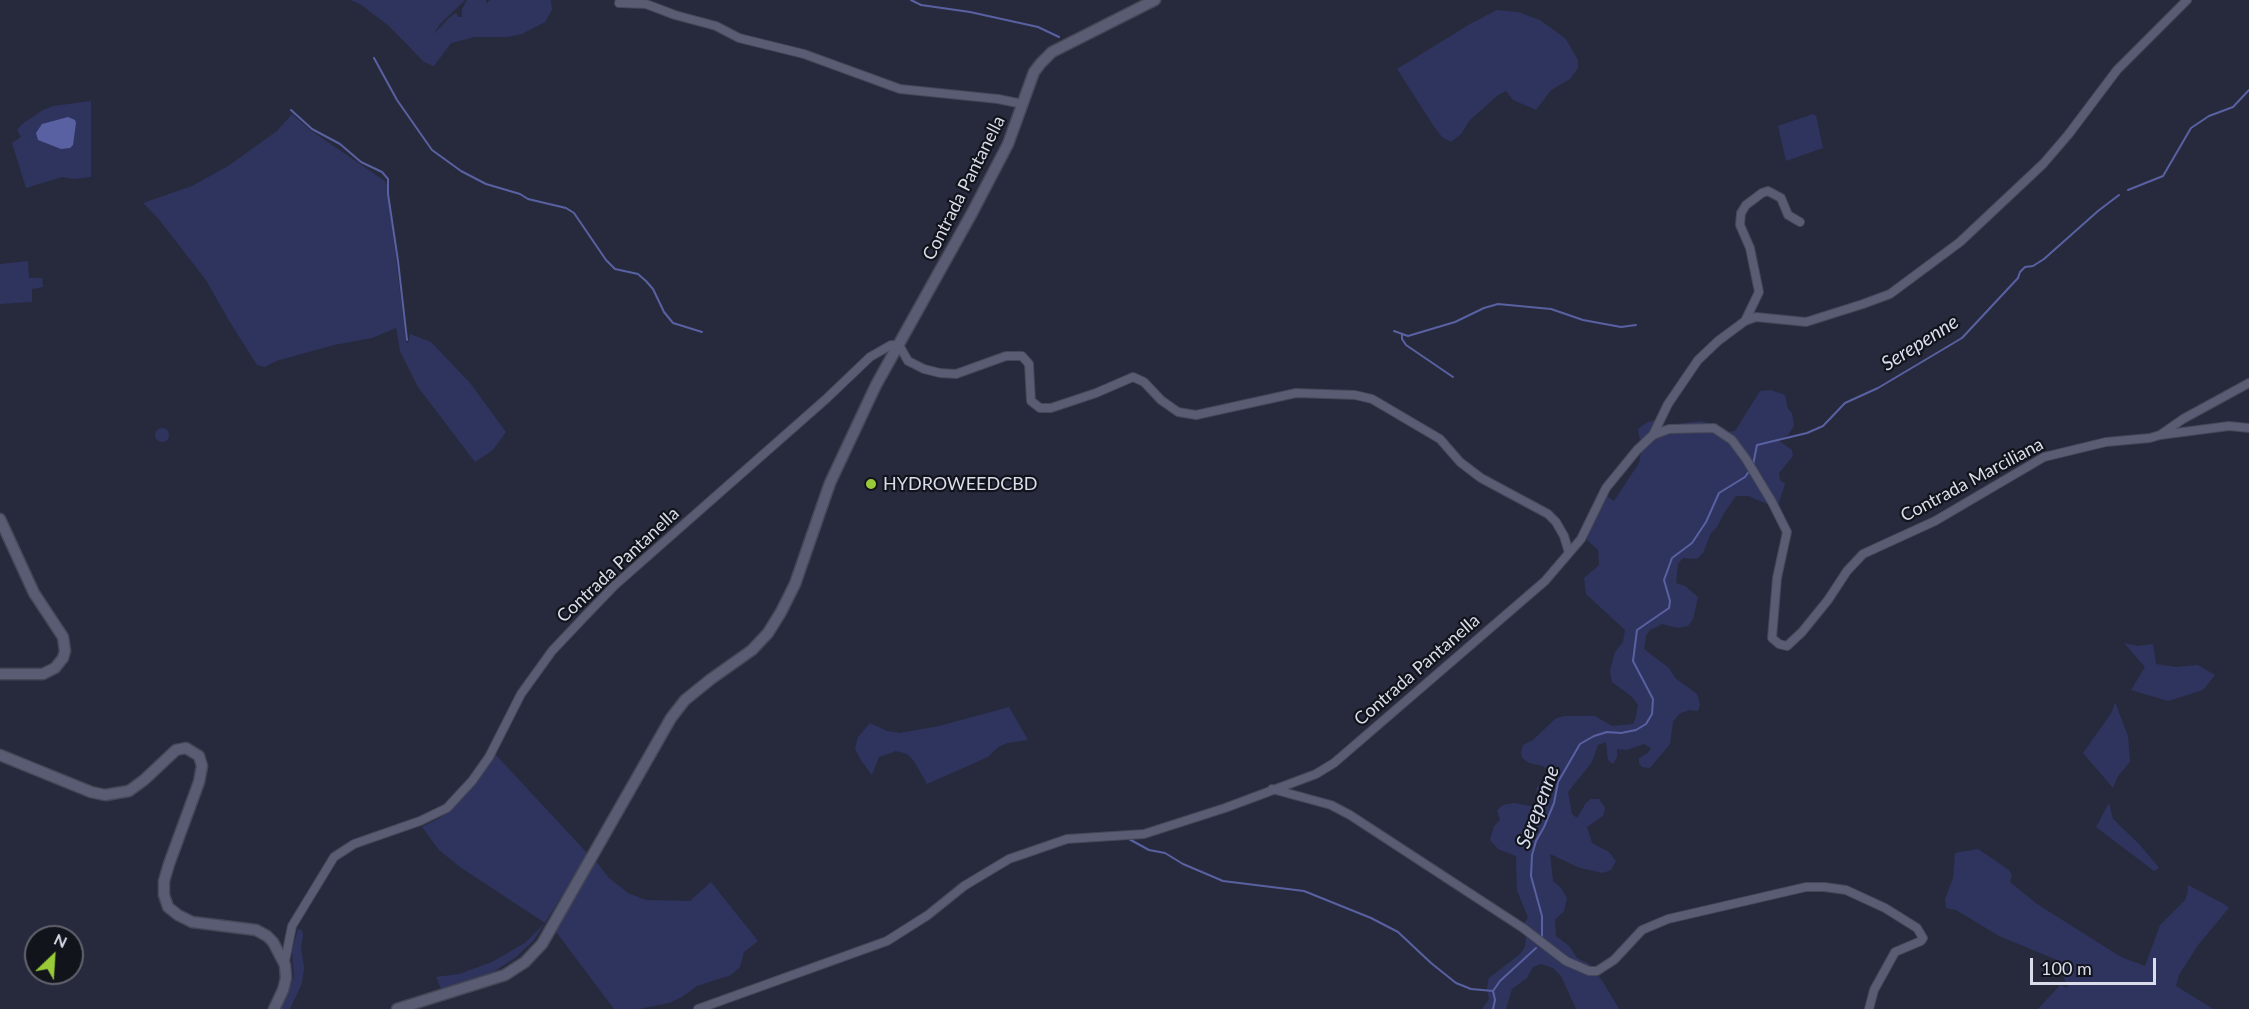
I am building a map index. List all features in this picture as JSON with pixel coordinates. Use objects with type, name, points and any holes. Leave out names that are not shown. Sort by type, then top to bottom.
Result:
[{"type":"street","name":"Contrada Pantanella","points":[[397,1009],[505,975],[525,962],[542,944],[671,718],[685,700],[752,651],[768,633],[781,612],[795,584],[830,483],[876,385],[1008,144],[1034,72],[1052,52],[1155,0]]},
{"type":"street","points":[[1653,435],[1668,404],[1698,360],[1718,341],[1745,321],[1756,317],[1806,322],[1863,304],[1890,294],[1960,242],[2043,164],[2117,70],[2187,0]]},
{"type":"street","points":[[619,3],[646,4],[716,26],[740,38],[804,54],[900,89],[998,99],[1023,104]]},
{"type":"street","points":[[1745,321],[1756,303],[1759,292],[1750,248],[1739,219],[1741,213],[1746,205],[1768,191],[1781,198],[1788,215],[1800,222]]},
{"type":"street","name":"Contrada Pantanella","points":[[285,961],[292,926],[334,856],[354,844],[420,821],[447,808],[472,781],[489,757],[521,694],[552,651],[615,585],[826,399],[870,357],[891,345],[899,345]]},
{"type":"street","points":[[899,345],[908,361],[924,369],[940,373],[956,374],[1006,356],[1022,356],[1029,364],[1031,401],[1040,408],[1051,408],[1096,393],[1133,377],[1144,382],[1161,400],[1178,412],[1196,415],[1296,393],[1355,395],[1372,399],[1440,439],[1460,462],[1481,478],[1548,514],[1564,536],[1569,553]]},
{"type":"street","name":"Contrada Marciliana","points":[[1653,435],[1669,429],[1714,428],[1731,440],[1757,476],[1786,532],[1774,607],[1772,638],[1779,644],[1787,646],[1802,632],[1828,600],[1847,571],[1863,554],[1935,521],[2044,457],[2106,442],[2160,435],[2183,419],[2249,383]]},
{"type":"street","points":[[2160,435],[2229,426],[2249,428]]},
{"type":"street","name":"Contrada Pantanella","points":[[698,1009],[712,1007],[886,941],[928,915],[964,886],[1009,859],[1067,839],[1144,834],[1225,808],[1316,774],[1353,749],[1381,721],[1545,581],[1581,539],[1606,488],[1637,450],[1653,435]]},
{"type":"street","points":[[0,519],[34,592],[63,637],[65,651],[56,668],[43,674],[0,674]]},
{"type":"street","points":[[0,754],[82,788],[105,795],[129,790],[144,780],[176,750],[186,748],[200,756],[202,766],[164,881],[164,895],[168,907],[192,922],[256,930],[273,942],[285,961],[286,978],[274,1009]]},
{"type":"street","points":[[1272,789],[1331,805],[1350,815],[1523,928],[1566,962],[1589,971],[1597,971],[1614,960],[1642,930],[1668,919],[1806,887],[1824,886],[1846,890],[1885,908],[1917,928],[1923,938],[1921,941],[1895,951],[1874,990],[1869,1009]]},
{"type":"shaded area","points":[[350,0],[465,0],[440,24],[433,35],[456,13],[458,17],[462,17],[462,9],[467,0],[486,0],[486,4],[490,0],[551,0],[552,10],[545,22],[522,34],[507,37],[475,37],[451,43],[434,66],[424,62],[389,26],[360,4]]},
{"type":"shaded area","points":[[1497,10],[1518,12],[1540,20],[1566,39],[1578,60],[1578,68],[1570,79],[1551,90],[1536,110],[1513,100],[1506,91],[1498,95],[1469,121],[1461,134],[1451,142],[1442,137],[1433,125],[1397,69]]},
{"type":"shaded area","points":[[91,101],[91,177],[74,179],[62,177],[26,188],[12,143],[21,137],[17,130],[43,110],[53,106]]},
{"type":"shaded area","points":[[292,114],[310,130],[385,181],[406,342],[408,343],[410,334],[431,342],[470,383],[506,432],[493,450],[475,462],[418,387],[400,351],[396,328],[372,338],[334,345],[276,361],[265,367],[257,365],[206,280],[157,217],[143,203],[192,186],[228,166],[277,131]]},
{"type":"shaded area","points":[[1813,114],[1816,116],[1823,148],[1786,161],[1778,126]]},
{"type":"shaded area","points":[[68,117],[76,123],[73,145],[70,148],[61,149],[38,140],[36,133],[42,124]]},
{"type":"shaded area","points":[[28,261],[29,278],[42,278],[43,287],[32,289],[32,302],[0,304],[0,264]]},
{"type":"shaded area","points":[[1771,390],[1785,395],[1794,426],[1788,435],[1778,440],[1792,450],[1793,456],[1779,473],[1780,480],[1785,484],[1778,505],[1767,504],[1748,496],[1736,496],[1711,533],[1703,553],[1697,559],[1683,558],[1678,564],[1676,583],[1685,586],[1698,597],[1693,619],[1688,626],[1678,628],[1662,624],[1650,630],[1646,636],[1644,649],[1669,668],[1675,678],[1697,694],[1700,705],[1698,711],[1689,710],[1679,714],[1673,722],[1670,744],[1650,768],[1642,767],[1639,763],[1639,758],[1648,753],[1651,748],[1644,744],[1627,750],[1617,749],[1617,757],[1613,764],[1608,760],[1606,742],[1598,745],[1592,762],[1568,792],[1572,814],[1577,818],[1591,799],[1599,799],[1605,808],[1603,816],[1587,827],[1592,843],[1609,852],[1616,861],[1611,870],[1603,873],[1580,868],[1550,854],[1553,881],[1567,898],[1564,911],[1555,920],[1556,936],[1569,946],[1577,958],[1591,965],[1619,1009],[1576,1009],[1561,976],[1553,968],[1541,964],[1533,967],[1527,978],[1512,989],[1506,1009],[1482,1009],[1489,999],[1487,988],[1489,978],[1520,954],[1525,947],[1526,937],[1523,926],[1528,917],[1517,891],[1516,856],[1498,849],[1490,840],[1494,826],[1500,820],[1497,810],[1503,805],[1514,803],[1535,807],[1543,805],[1536,790],[1538,786],[1547,788],[1552,782],[1550,773],[1543,766],[1529,763],[1522,758],[1523,745],[1533,740],[1555,719],[1564,716],[1595,716],[1612,726],[1633,724],[1636,716],[1638,705],[1632,697],[1612,682],[1610,671],[1615,652],[1623,642],[1625,630],[1586,594],[1584,578],[1599,565],[1598,550],[1587,540],[1588,532],[1605,495],[1614,501],[1639,463],[1641,453],[1646,448],[1639,437],[1638,429],[1646,423],[1657,419],[1659,429],[1670,425],[1701,421],[1712,424],[1721,433],[1735,431],[1760,391]]},
{"type":"shaded area","points":[[159,428],[165,428],[169,435],[165,442],[159,442],[155,438],[155,432]]},
{"type":"shaded area","points":[[2124,643],[2138,646],[2153,644],[2156,664],[2176,667],[2198,665],[2215,675],[2203,690],[2168,701],[2131,690],[2145,667]]},
{"type":"shaded area","points":[[2115,702],[2128,736],[2130,762],[2118,776],[2113,788],[2083,753],[2112,712]]},
{"type":"shaded area","points":[[1009,707],[1028,740],[1007,743],[998,747],[988,757],[927,784],[914,761],[907,754],[896,751],[879,757],[872,775],[855,748],[858,737],[870,723],[887,731],[900,733],[939,726]]},
{"type":"shaded area","points":[[495,754],[588,854],[545,923],[460,867],[439,850],[422,827],[440,818],[458,802]]},
{"type":"shaded area","points":[[2109,803],[2113,819],[2140,845],[2159,868],[2154,871],[2096,827]]},
{"type":"shaded area","points":[[1978,849],[2009,870],[2012,875],[2010,882],[2037,904],[2121,957],[2145,966],[2160,925],[2185,900],[2188,885],[2224,904],[2229,908],[2198,945],[2179,975],[2176,986],[2213,1009],[2038,1009],[2060,985],[2068,988],[2057,960],[1999,936],[1956,910],[1946,908],[1945,899],[1953,878],[1955,853]]},
{"type":"shaded area","points":[[594,859],[609,878],[628,893],[646,900],[690,901],[711,882],[758,941],[744,952],[740,967],[731,975],[697,986],[669,1003],[639,1009],[614,1009],[554,929]]},
{"type":"shaded area","points":[[545,923],[533,941],[515,958],[493,972],[441,989],[436,977],[459,974],[492,962],[525,943]]},
{"type":"shaded area","points":[[298,929],[302,930],[303,936],[302,983],[290,1009],[280,1009],[294,977],[292,951]]},
{"type":"waterway","points":[[911,0],[921,5],[970,12],[1038,27],[1059,37]]},
{"type":"waterway","points":[[374,58],[397,100],[432,150],[461,171],[486,184],[520,194],[528,199],[566,208],[574,213],[606,260],[615,269],[638,274],[646,281],[673,323],[702,332]]},
{"type":"waterway","name":"Serepenne","points":[[2128,190],[2163,176],[2191,128],[2209,116],[2233,107],[2249,90]]},
{"type":"waterway","points":[[291,110],[312,129],[340,144],[361,162],[382,172],[388,179],[407,340]]},
{"type":"waterway","name":"Serepenne","points":[[1753,465],[1757,445],[1807,433],[1823,426],[1845,403],[1878,388],[1962,338],[2018,278],[2025,267],[2033,266],[2044,259],[2119,195]]},
{"type":"waterway","points":[[1394,331],[1408,336],[1455,322],[1498,304],[1551,309],[1583,320],[1621,327],[1636,325]]},
{"type":"waterway","points":[[1402,335],[1406,345],[1453,377]]},
{"type":"waterway","name":"Serepenne","points":[[1542,938],[1542,916],[1531,876],[1532,855],[1554,803],[1558,782],[1580,744],[1607,732],[1621,733],[1636,730],[1646,724],[1652,714],[1653,699],[1633,661],[1637,630],[1669,608],[1670,601],[1664,580],[1672,558],[1692,543],[1706,522],[1719,493],[1745,477],[1750,470]]},
{"type":"waterway","points":[[1129,839],[1149,850],[1165,853],[1183,864],[1223,881],[1304,891],[1371,918],[1398,932],[1456,983],[1471,989],[1493,991]]},
{"type":"waterway","name":"Serepenne","points":[[1493,1009],[1495,1000],[1493,991],[1500,981],[1536,948]]},
{"type":"place","name":"HYDROWEEDCBD","points":[[871,484]]}]
